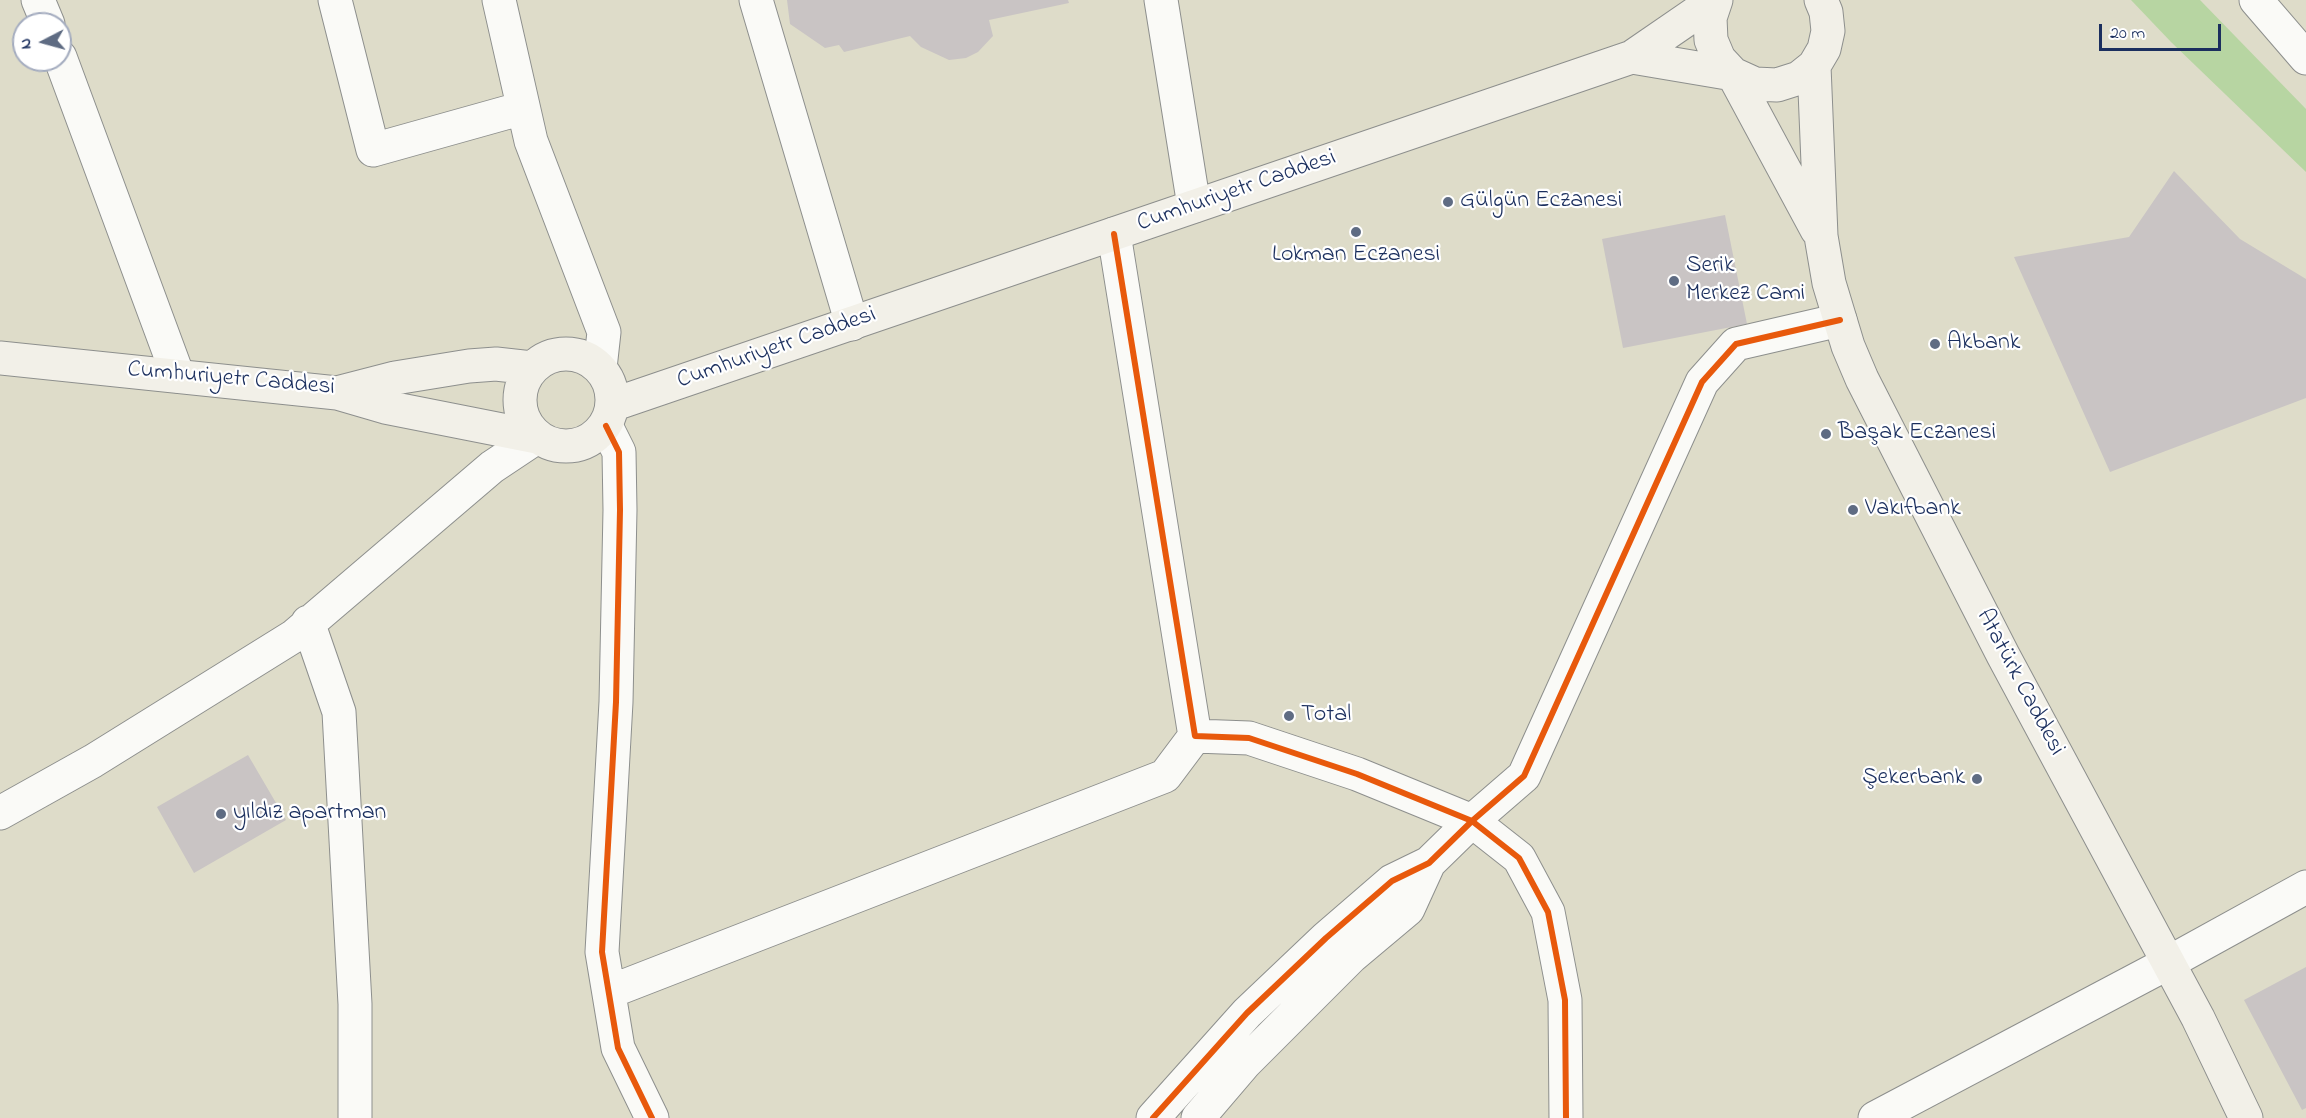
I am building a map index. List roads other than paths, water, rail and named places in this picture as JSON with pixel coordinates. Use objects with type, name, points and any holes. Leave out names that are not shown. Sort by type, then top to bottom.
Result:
[{"type":"main road","name":"Cumhuriyetr Caddesi","points":[[607,395],[660,388],[1632,57],[1715,0]]},
{"type":"main road","name":"Atatürk Caddesi","points":[[1715,0],[1710,18],[1711,40],[1719,59],[1733,74],[1821,236]]},
{"type":"main road","points":[[1632,57],[1733,74],[1755,84],[1777,85],[1799,78],[1814,66],[1824,49],[1828,31],[1826,12],[1821,0]]},
{"type":"main road","name":"Atatürk Caddesi","points":[[1814,66],[1821,236],[1829,283],[1862,379],[2009,666],[2198,1018],[2246,1118]]},
{"type":"main road","points":[[559,354],[574,354],[588,359],[607,395],[595,438],[581,445],[566,448],[551,445],[537,437],[526,426],[520,411],[520,396],[524,381],[532,368],[544,359],[559,354]]},
{"type":"main road","name":"Cumhuriyetr Caddesi","points":[[0,358],[337,393],[395,378],[470,366],[496,364],[532,368]]},
{"type":"main road","points":[[337,393],[385,407],[537,437]]},
{"type":"street","points":[[335,0],[373,150],[523,108]]},
{"type":"street","points":[[499,0],[531,141],[604,332],[607,395],[620,452],[620,510],[616,702],[602,952],[618,1048],[652,1118]]},
{"type":"street","points":[[756,0],[852,324]]},
{"type":"street","points":[[1161,0],[1194,206]]},
{"type":"street","points":[[2256,0],[2306,58]]},
{"type":"street","points":[[66,72],[178,376]]},
{"type":"street","points":[[609,992],[1165,776],[1196,736],[1114,234]]},
{"type":"street","points":[[1153,1118],[1247,1013],[1326,938],[1392,881],[1429,863],[1472,821],[1524,776],[1702,382],[1736,344],[1840,320]]},
{"type":"street","points":[[0,813],[103,755],[294,636],[492,467],[537,437]]},
{"type":"street","points":[[308,622],[339,712],[355,1004],[355,1118]]},
{"type":"street","points":[[1196,736],[1249,738],[1357,774],[1472,821],[1519,858],[1548,912],[1565,1000],[1566,1118]]},
{"type":"street","points":[[1198,1118],[1245,1064],[1352,956],[1408,909],[1429,863]]},
{"type":"street","points":[[1875,1118],[2306,887]]},
{"type":"place","name":"Gülgün Eczanesi","points":[[1448,202]]},
{"type":"place","name":"Lokman Eczanesi","points":[[1356,232]]},
{"type":"place","name":"Serik Merkez Cami","points":[[1674,281]]},
{"type":"place","name":"Akbank","points":[[1935,344]]},
{"type":"place","name":"Başak Eczanesi","points":[[1826,434]]},
{"type":"place","name":"Vakıfbank","points":[[1853,510]]},
{"type":"place","name":"Total","points":[[1289,716]]},
{"type":"place","name":"Şekerbank","points":[[1977,779]]},
{"type":"place","name":"yıldız apartman","points":[[221,814]]}]
